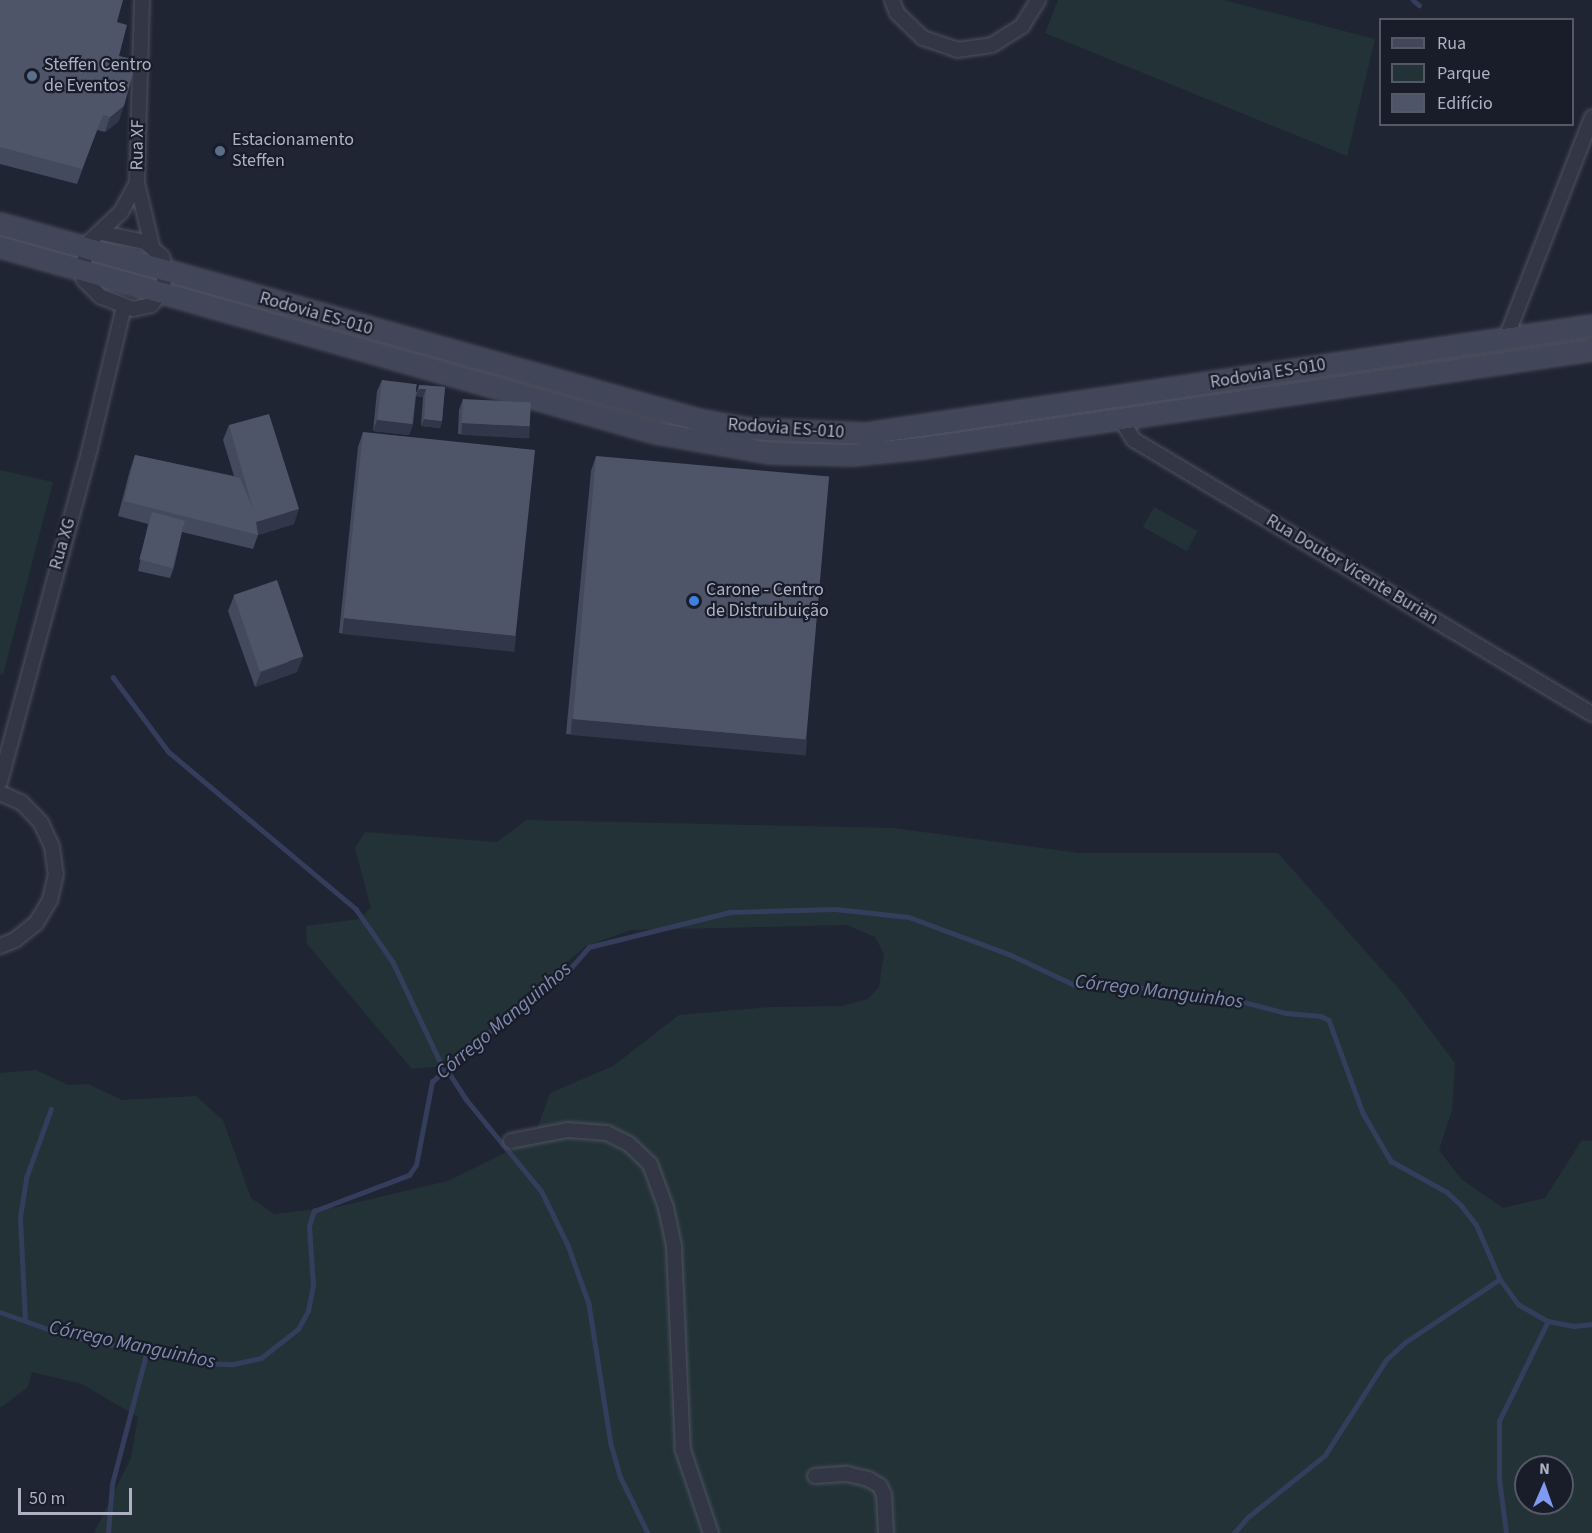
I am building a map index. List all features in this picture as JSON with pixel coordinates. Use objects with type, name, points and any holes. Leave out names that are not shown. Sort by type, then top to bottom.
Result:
[{"type":"main road","name":"Rodovia ES-010","points":[[0,224],[698,420],[759,430],[866,434],[1592,326]]},
{"type":"main road","name":"Rodovia ES-010","points":[[0,247],[656,433],[735,449],[852,455],[1592,350]]},
{"type":"street","name":"Rua XF","points":[[142,0],[137,183],[152,246],[162,257],[166,272]]},
{"type":"street","points":[[892,0],[897,14],[923,38],[957,50],[992,45],[1022,26],[1038,0]]},
{"type":"street","points":[[1506,338],[1592,117]]},
{"type":"street","name":"Rua XF","points":[[86,250],[94,237],[102,234],[121,212],[137,183]]},
{"type":"street","points":[[102,234],[152,246]]},
{"type":"street","points":[[86,250],[82,270],[91,290],[124,306],[143,309],[161,293],[166,272]]},
{"type":"street","name":"Rua XG","points":[[0,782],[90,448],[124,306]]},
{"type":"street","name":"Rua Doutor Vicente Burian","points":[[1120,418],[1134,440],[1592,714]]},
{"type":"street","points":[[0,793],[22,803],[41,823],[52,847],[56,874],[50,900],[36,923],[15,940],[0,946]]},
{"type":"street","points":[[511,1141],[567,1130],[607,1133],[629,1144],[650,1164],[666,1208],[674,1247],[683,1450],[711,1533]]},
{"type":"street","points":[[815,1476],[847,1474],[880,1486],[884,1495],[886,1533]]},
{"type":"green space","points":[[1058,0],[1223,0],[1375,39],[1347,156],[1045,33]]},
{"type":"green space","points":[[0,470],[53,482],[3,675],[0,674]]},
{"type":"green space","points":[[1154,507],[1198,531],[1187,551],[1143,527]]},
{"type":"green space","points":[[526,820],[893,828],[1079,853],[1278,853],[1400,990],[1455,1063],[1452,1110],[1439,1150],[1461,1179],[1503,1208],[1545,1198],[1582,1140],[1592,1141],[1592,1533],[94,1533],[131,1458],[138,1417],[82,1384],[32,1372],[28,1387],[0,1408],[0,1073],[36,1070],[68,1085],[88,1084],[122,1100],[196,1096],[223,1120],[251,1198],[274,1214],[337,1207],[448,1181],[521,1145],[536,1132],[550,1093],[613,1066],[679,1015],[771,1007],[842,1006],[868,999],[879,987],[884,954],[875,937],[847,925],[631,930],[586,946],[444,1066],[412,1069],[307,944],[306,926],[359,919],[371,908],[355,848],[365,832],[497,842]]},
{"type":"building","points":[[0,0],[123,0],[117,22],[127,25],[119,56],[128,58],[133,73],[124,106],[110,117],[103,115],[82,169],[0,147]]},
{"type":"building","points":[[382,380],[417,384],[412,424],[377,420]]},
{"type":"building","points":[[419,385],[445,387],[442,421],[424,419],[426,389],[419,389]]},
{"type":"building","points":[[463,399],[531,403],[530,427],[462,423]]},
{"type":"building","points":[[269,414],[299,509],[256,522],[258,535],[124,501],[135,455],[240,478],[253,509],[229,425]]},
{"type":"building","points":[[363,432],[535,450],[516,636],[343,618]]},
{"type":"building","points":[[596,456],[829,476],[806,739],[573,719]]},
{"type":"building","points":[[152,512],[185,521],[172,568],[139,559]]},
{"type":"building","points":[[277,580],[303,657],[260,672],[234,595]]},
{"type":"waterway","points":[[1413,0],[1419,5]]},
{"type":"waterway","points":[[113,677],[169,752],[356,909],[393,962],[444,1070]]},
{"type":"waterway","name":"Córrego Manguinhos","points":[[0,1312],[68,1336],[200,1363],[233,1364],[261,1358],[298,1329],[308,1311],[313,1286],[309,1226],[314,1211],[409,1175],[416,1165],[432,1082],[475,1042],[562,978],[589,947],[730,912],[835,909],[909,917],[1011,955],[1077,986],[1127,986],[1225,997],[1286,1013],[1321,1016],[1329,1020],[1363,1113],[1391,1161],[1447,1192],[1461,1205],[1476,1224],[1500,1279],[1518,1304],[1548,1321],[1574,1326],[1592,1324]]},
{"type":"waterway","points":[[446,1068],[466,1099],[542,1192],[568,1245],[589,1304],[611,1444],[621,1478],[648,1533]]},
{"type":"waterway","points":[[25,1321],[20,1217],[26,1178],[51,1109]]},
{"type":"waterway","points":[[1234,1533],[1248,1517],[1325,1455],[1386,1360],[1404,1343],[1500,1279]]},
{"type":"waterway","points":[[1506,1533],[1499,1479],[1499,1421],[1548,1321]]},
{"type":"waterway","points":[[108,1533],[112,1484],[147,1351]]},
{"type":"place","name":"Steffen Centro de Eventos","points":[[32,76]]},
{"type":"place","name":"Estacionamento Steffen","points":[[220,151]]},
{"type":"place","name":"Carone - Centro de Distruibuição","points":[[694,601]]}]
